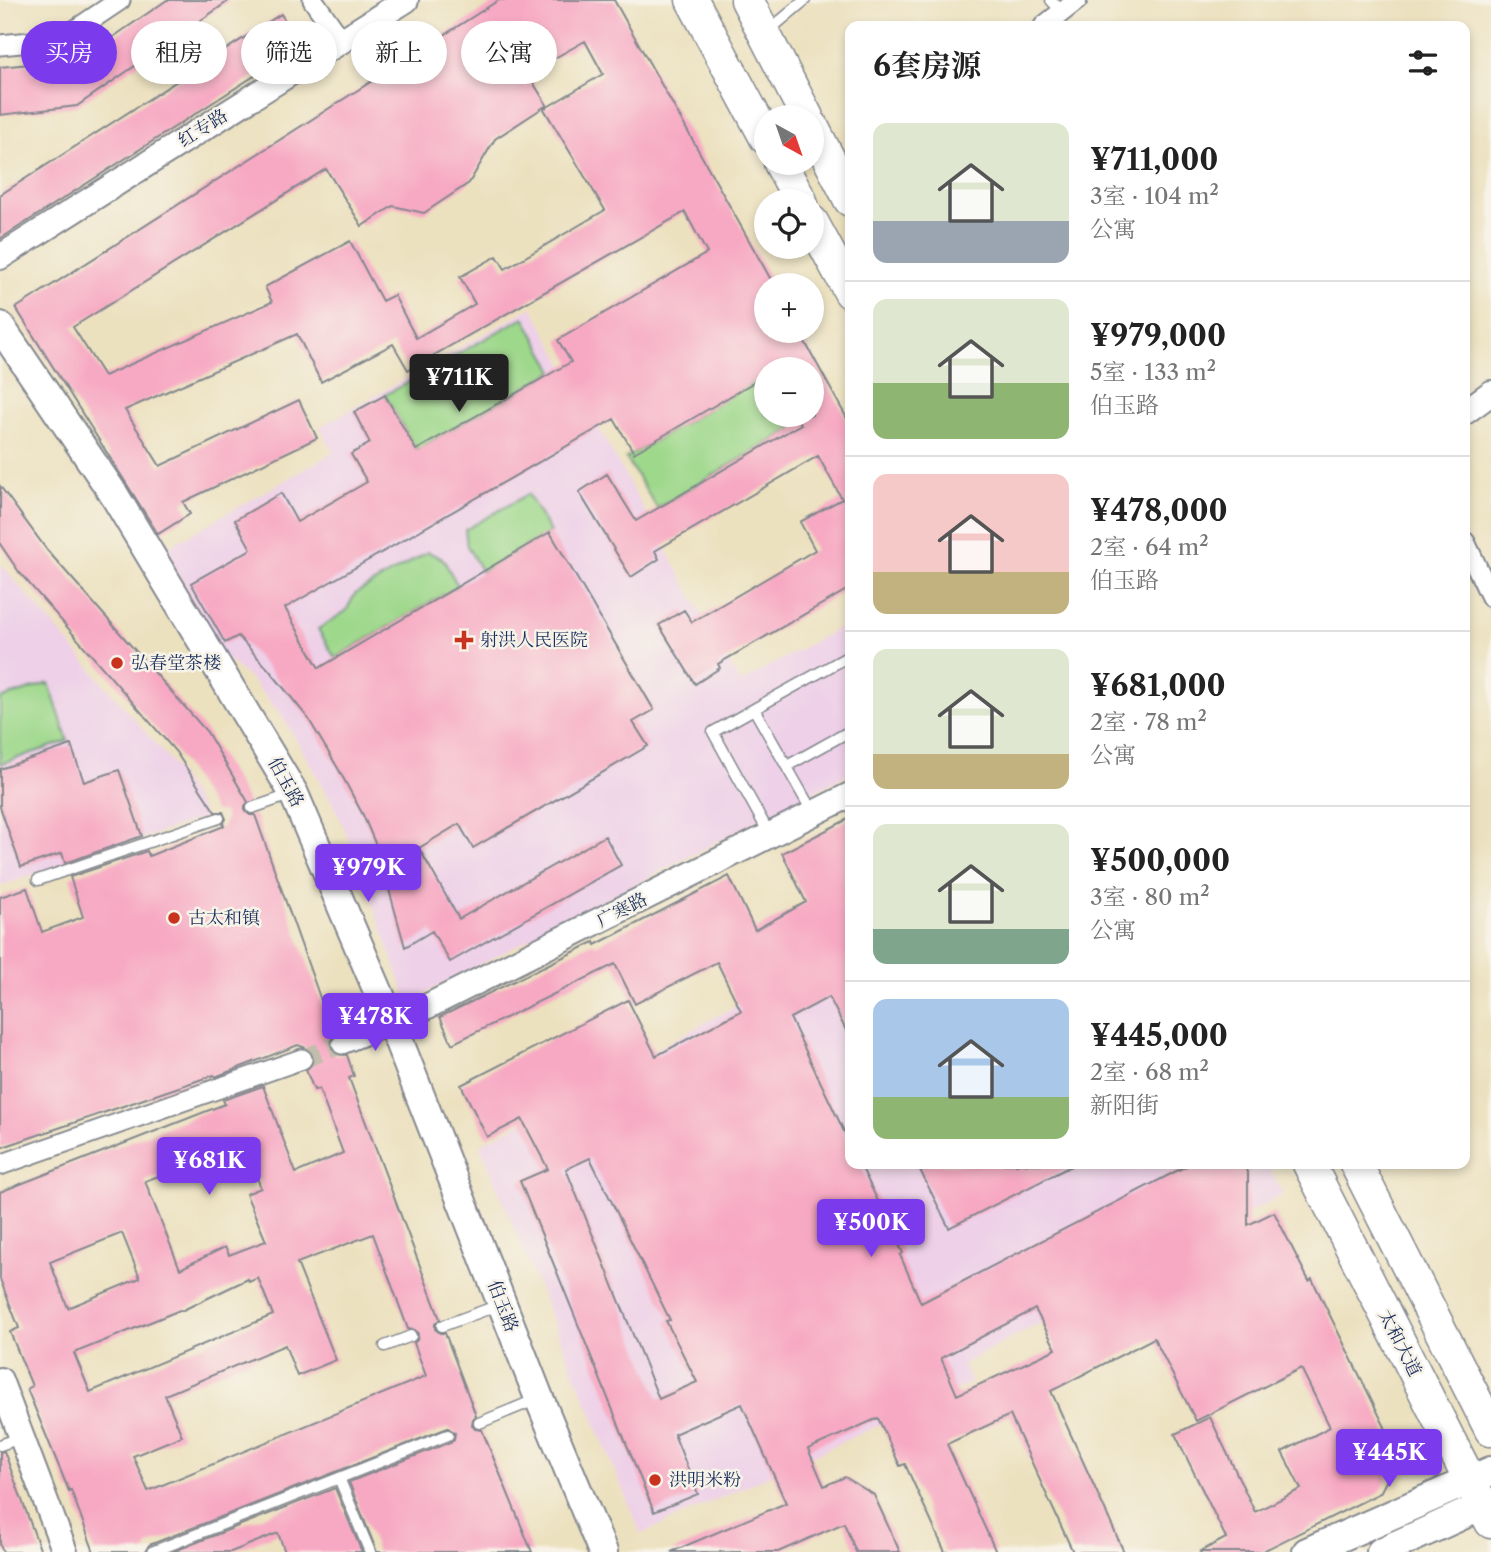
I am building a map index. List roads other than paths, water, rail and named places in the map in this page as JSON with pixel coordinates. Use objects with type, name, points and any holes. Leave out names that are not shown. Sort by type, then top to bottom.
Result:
[{"type":"main road","points":[[692,0],[754,116]]},
{"type":"main road","points":[[747,0],[801,105]]},
{"type":"main road","points":[[824,147],[845,184]]},
{"type":"main road","points":[[824,244],[845,283]]},
{"type":"main road","name":"伯玉路","points":[[0,326],[113,493],[294,794],[393,1024],[539,1398],[603,1552]]},
{"type":"main road","name":"太和大道","points":[[1312,1169],[1485,1496]]},
{"type":"main road","points":[[1359,1169],[1491,1430]]},
{"type":"main road","points":[[1307,1552],[1485,1496]]},
{"type":"main road","points":[[1381,1552],[1485,1496]]},
{"type":"street","points":[[0,46],[62,39],[120,0]]},
{"type":"street","points":[[313,0],[341,40]]},
{"type":"street","name":"红专路","points":[[0,257],[406,0]]},
{"type":"street","points":[[1049,21],[1064,4]]},
{"type":"street","points":[[1470,408],[1491,393]]},
{"type":"street","points":[[1470,553],[1491,597]]},
{"type":"street","name":"广寒路","points":[[393,1024],[845,797]]},
{"type":"street","points":[[342,1044],[393,1024]]},
{"type":"street","points":[[0,1165],[302,1059]]},
{"type":"street","points":[[0,1380],[10,1442],[65,1552]]},
{"type":"lane","points":[[764,34],[805,0]]},
{"type":"lane","points":[[770,835],[713,732],[845,658]]},
{"type":"lane","points":[[754,709],[813,813]]},
{"type":"lane","points":[[787,766],[845,734]]},
{"type":"lane","points":[[252,808],[294,794]]},
{"type":"lane","points":[[38,880],[219,818]]},
{"type":"lane","points":[[442,1326],[502,1304]]},
{"type":"lane","points":[[385,1346],[411,1336]]},
{"type":"lane","points":[[479,1423],[539,1398]]},
{"type":"lane","points":[[152,1552],[448,1436]]},
{"type":"lane","points":[[339,1478],[370,1552]]},
{"type":"tunnel","points":[[302,1059],[342,1044]]},
{"type":"place","name":"射洪人民医院","points":[[464,640]]},
{"type":"place","name":"弘春堂茶楼","points":[[117,663]]},
{"type":"place","name":"古太和镇","points":[[174,918]]},
{"type":"place","name":"洪明米粉","points":[[655,1480]]}]
